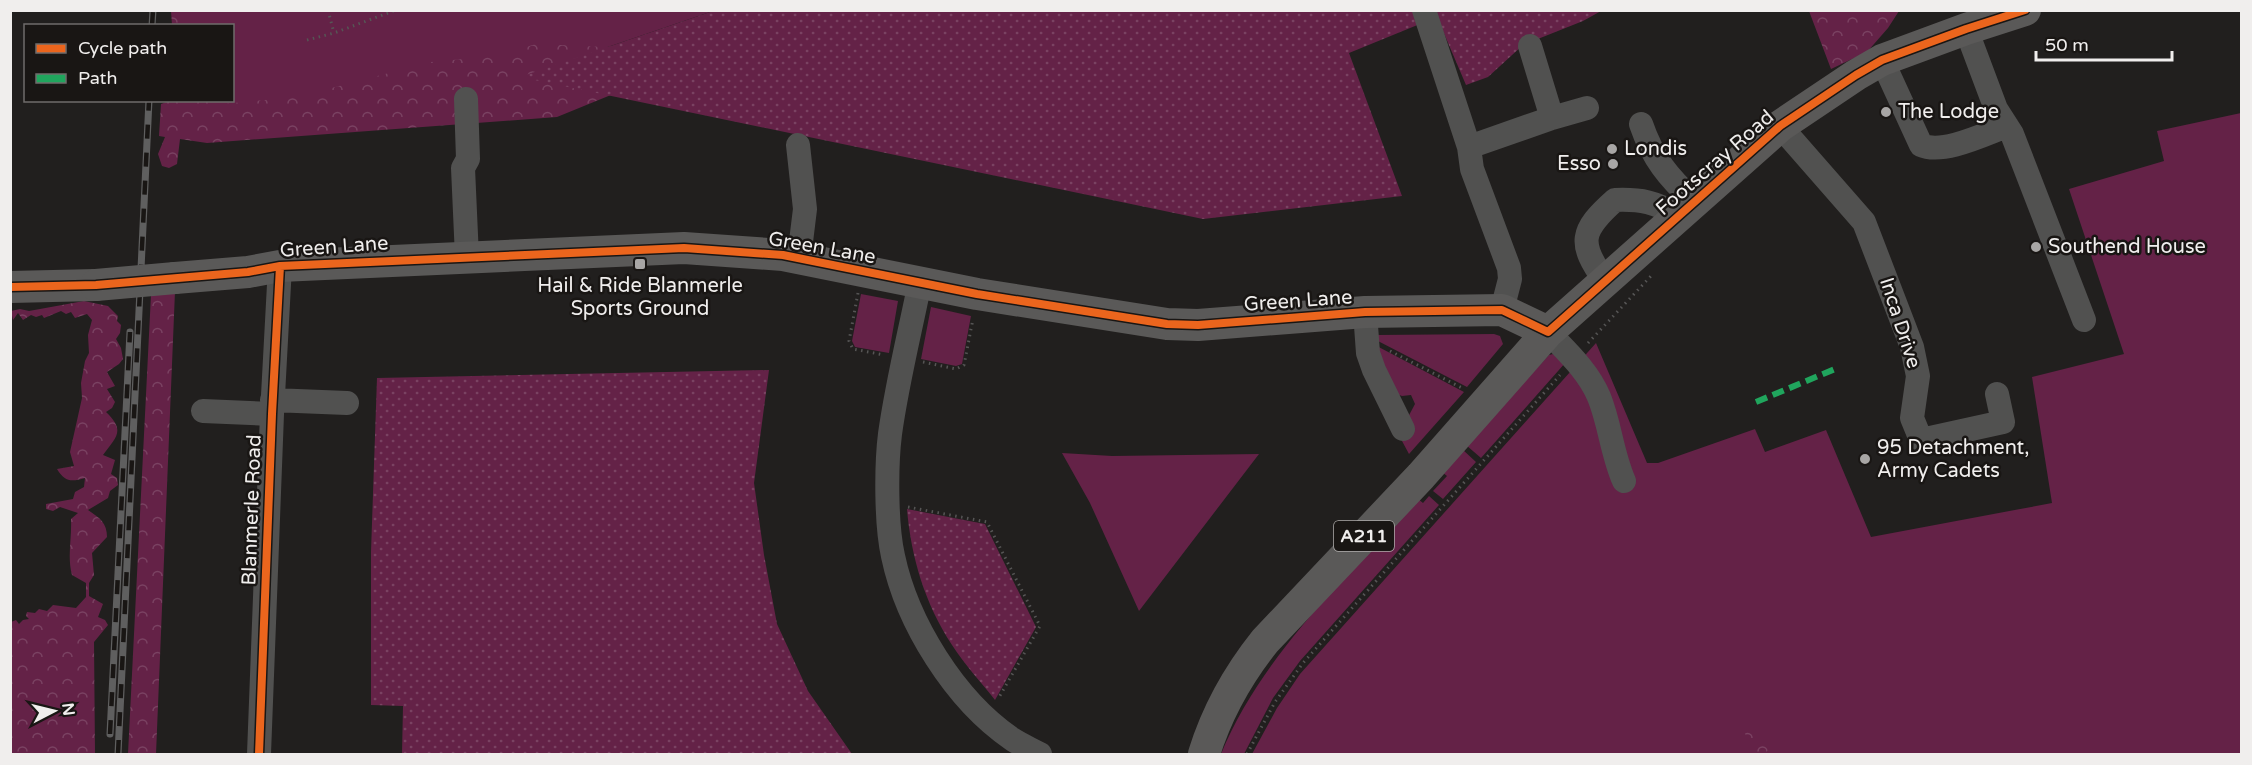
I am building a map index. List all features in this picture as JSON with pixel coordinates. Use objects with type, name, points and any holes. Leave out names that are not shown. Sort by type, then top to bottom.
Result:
[{"type":"main road","name":"Footscray Road","points":[[1204,754],[1222,706],[1246,665],[1265,641],[1421,476],[1548,332],[1780,126],[1882,60],[2025,10]]},
{"type":"main road","name":"Green Lane","points":[[10,287],[96,285],[248,272],[280,266],[684,248],[783,255],[977,294],[1167,324],[1365,325],[1502,310],[1548,332]]},
{"type":"street","points":[[1424,10],[1439,67],[1469,147],[1472,169],[1509,268],[1510,279],[1502,310]]},
{"type":"street","points":[[1966,29],[1996,109],[2012,134],[2084,320]]},
{"type":"street","points":[[1530,46],[1552,118]]},
{"type":"street","points":[[1882,60],[1921,145],[1927,148],[1942,148],[2007,126]]},
{"type":"street","points":[[466,99],[468,159],[463,168],[467,256]]},
{"type":"street","points":[[1469,147],[1587,108]]},
{"type":"street","points":[[1641,124],[1649,148],[1686,209]]},
{"type":"street","name":"Inca Drive","points":[[1780,126],[1864,222],[1912,347],[1918,376],[1912,418],[1921,440],[2003,422],[1997,394]]},
{"type":"street","points":[[798,145],[805,209],[799,258]]},
{"type":"street","points":[[1605,281],[1586,248],[1585,239],[1592,223],[1608,206],[1615,200],[1643,200],[1686,209]]},
{"type":"street","name":"Blanmerle Road","points":[[259,754],[272,407],[280,266]]},
{"type":"street","points":[[920,282],[890,434],[888,503],[893,556],[909,605],[933,654],[987,718],[1007,747],[1040,754]]},
{"type":"street","points":[[1365,325],[1374,370],[1403,429]]},
{"type":"street","points":[[1548,332],[1574,359],[1598,395],[1624,481]]},
{"type":"street","points":[[204,411],[347,403]]},
{"type":"path","points":[[328,10],[334,33]]},
{"type":"path","points":[[307,40],[334,33],[396,10]]},
{"type":"path","points":[[863,271],[849,341],[853,349],[956,369],[964,365],[977,294]]},
{"type":"path","points":[[1247,754],[1275,702],[1303,663],[1652,274]]},
{"type":"path","points":[[1365,325],[1486,401]]},
{"type":"path","points":[[888,503],[987,522],[1040,626],[987,718]]},
{"type":"green space","points":[[171,11],[192,11],[194,18],[191,24],[172,24]]},
{"type":"green space","points":[[180,11],[713,11],[520,77],[176,122],[177,102],[234,102],[234,24],[180,24]]},
{"type":"green space","points":[[713,11],[1601,11],[1583,21],[1523,45],[1488,77],[1466,85],[1437,17],[1349,53],[1402,196],[1203,219],[520,77]]},
{"type":"green space","points":[[1809,11],[1899,11],[1867,52],[1831,69]]},
{"type":"green space","points":[[706,36],[748,39],[557,117],[207,143],[180,139],[177,164],[169,168],[162,166],[158,154],[165,137],[159,136],[161,104],[166,102],[221,102],[223,104],[297,97],[431,62],[496,56],[536,44],[606,47]]},
{"type":"green space","points":[[2241,113],[2241,754],[1252,754],[1277,708],[1300,674],[1596,343],[1647,463],[1658,463],[1755,429],[1765,452],[1826,430],[1871,537],[2052,503],[2032,377],[2124,354],[2069,189],[2164,161],[2157,131]]},
{"type":"green space","points":[[175,291],[156,754],[128,754],[151,295]]},
{"type":"green space","points":[[861,294],[898,301],[889,353],[855,347],[852,341]]},
{"type":"green space","points":[[84,301],[108,306],[118,316],[117,321],[121,325],[116,339],[123,359],[107,372],[115,386],[107,389],[115,402],[106,412],[116,424],[117,434],[103,455],[115,460],[111,474],[117,478],[118,485],[110,491],[108,498],[88,510],[102,521],[107,537],[92,553],[94,575],[89,583],[89,596],[103,604],[98,617],[105,620],[108,625],[94,642],[95,754],[11,754],[11,622],[16,620],[19,624],[29,619],[26,616],[27,612],[35,613],[39,609],[47,611],[53,605],[76,608],[86,597],[86,583],[72,575],[70,561],[71,519],[78,513],[60,507],[53,511],[46,509],[46,504],[73,499],[75,492],[84,487],[85,478],[69,480],[57,469],[74,466],[70,452],[82,398],[81,383],[85,361],[89,353],[88,335],[92,320],[87,314],[75,318],[71,312],[66,314],[61,311],[44,318],[42,315],[36,317],[31,315],[23,320],[18,313],[13,320],[11,311],[20,309],[29,311]]},
{"type":"green space","points":[[931,307],[971,316],[962,364],[956,366],[921,359]]},
{"type":"green space","points":[[1494,334],[1500,336],[1503,344],[1467,387],[1376,340],[1376,335]]},
{"type":"green space","points":[[1373,344],[1464,392],[1409,454],[1402,441],[1411,430],[1407,419],[1415,404],[1411,395],[1402,396],[1394,393]]},
{"type":"green space","points":[[1553,354],[1566,362],[1481,458],[1466,445],[1549,355]]},
{"type":"green space","points":[[769,370],[754,483],[777,624],[808,691],[852,754],[402,754],[403,706],[371,705],[371,552],[377,378]]},
{"type":"green space","points":[[1462,449],[1476,462],[1443,499],[1433,491],[1447,476],[1442,472]]},
{"type":"green space","points":[[1062,453],[1112,456],[1259,454],[1139,611],[1090,503]]},
{"type":"green space","points":[[1429,496],[1439,505],[1300,661],[1273,698],[1244,754],[1221,754],[1238,718],[1282,651],[1335,588],[1418,499],[1423,503]]},
{"type":"green space","points":[[907,509],[985,524],[1036,627],[995,700],[957,652],[934,613],[916,562]]},
{"type":"green space","points":[[1751,711],[1757,732],[1768,750],[1765,754],[1750,754],[1741,716]]},
{"type":"railway","points":[[152,24],[153,10]]},
{"type":"railway","points":[[118,754],[149,102]]},
{"type":"railway","points":[[110,734],[130,332]]},
{"type":"marked path","points":[[1756,402],[1835,369]]},
{"type":"cycle path","points":[[10,287],[96,285],[248,272],[280,266],[684,248],[783,255],[977,294],[1167,324],[1198,325],[1365,312],[1502,310],[1548,332],[1780,126],[1882,60],[2025,10]]},
{"type":"cycle path","points":[[259,754],[280,266]]},
{"type":"place","name":"The Lodge","points":[[1886,112]]},
{"type":"place","name":"Londis","points":[[1612,149]]},
{"type":"place","name":"Esso","points":[[1613,164]]},
{"type":"place","name":"Southend House","points":[[2036,247]]},
{"type":"place","name":"Hail & Ride Blanmerle Sports Ground","points":[[640,264]]},
{"type":"place","name":"95 Detachment, Army Cadets","points":[[1865,459]]}]
